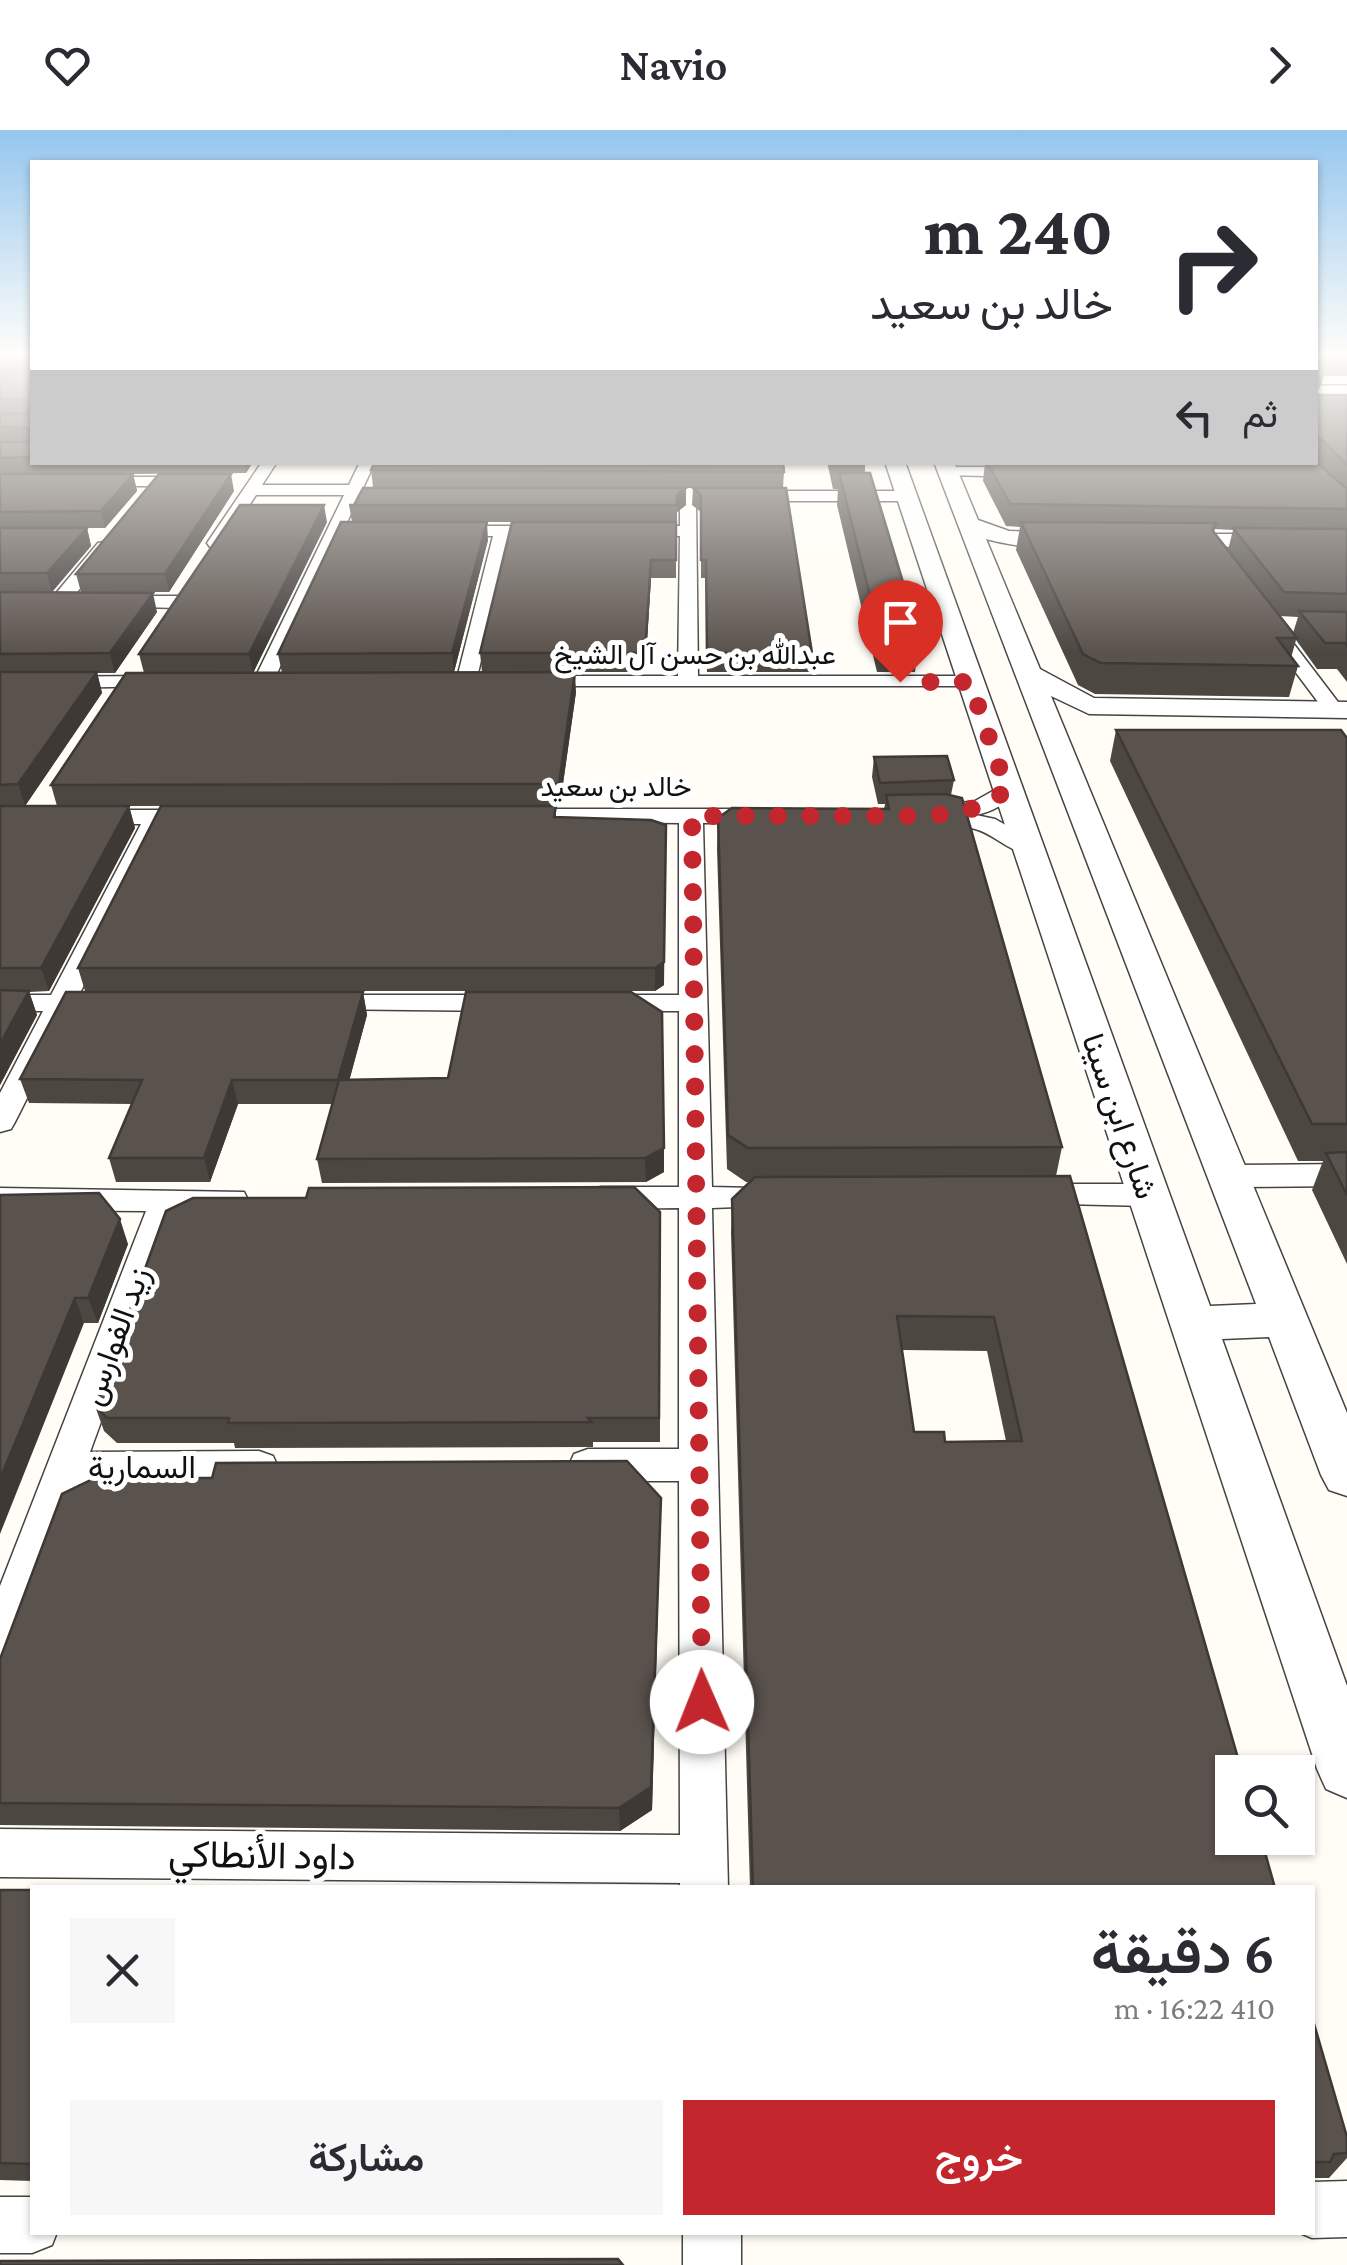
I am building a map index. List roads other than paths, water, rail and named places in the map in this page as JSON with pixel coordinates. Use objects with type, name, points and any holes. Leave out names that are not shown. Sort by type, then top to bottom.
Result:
[{"type":"street","points":[[209,554],[243,484],[266,465]]},
{"type":"street","points":[[262,682],[345,531],[367,465]]},
{"type":"street","points":[[688,465],[688,682]]},
{"type":"street","points":[[1045,472],[946,467],[1031,676],[1083,745],[1230,1176],[1347,1475]]},
{"type":"street","points":[[630,496],[689,496],[901,479]]},
{"type":"street","name":"شارع ابن سينا","points":[[901,479],[1347,1770]]},
{"type":"street","points":[[78,482],[151,489],[243,484],[360,494]]},
{"type":"street","points":[[971,525],[990,536],[1039,548],[1097,548]]},
{"type":"street","points":[[429,531],[577,531]]},
{"type":"street","name":"عبدالله بن حسن آل الشيخ","points":[[503,531],[475,682],[970,682]]},
{"type":"street","points":[[614,531],[688,531]]},
{"type":"street","points":[[103,537],[69,602],[177,602]]},
{"type":"street","points":[[1347,541],[1136,548],[1347,556]]},
{"type":"street","points":[[987,573],[996,562],[1039,548]]},
{"type":"street","points":[[1250,598],[1280,626],[1343,718]]},
{"type":"street","points":[[1031,676],[1130,722],[1343,718]]},
{"type":"street","points":[[0,683],[183,682]]},
{"type":"street","points":[[1083,745],[1130,722]]},
{"type":"street","points":[[932,816],[982,807],[1007,790]]},
{"type":"street","points":[[0,817],[39,810],[215,817]]},
{"type":"street","name":"خالد بن سعيد","points":[[493,816],[784,816]]},
{"type":"street","points":[[692,816],[704,1874]]},
{"type":"street","points":[[895,816],[932,816],[987,824],[1028,847]]},
{"type":"street","points":[[0,1122],[156,817]]},
{"type":"street","points":[[0,1004],[139,1003]]},
{"type":"street","points":[[298,1003],[536,1003]]},
{"type":"street","points":[[575,1003],[694,1004]]},
{"type":"street","points":[[1230,1176],[1347,1175]]},
{"type":"street","points":[[990,1196],[1147,1195]]},
{"type":"street","points":[[578,1198],[814,1197]]},
{"type":"street","points":[[0,1198],[264,1200]]},
{"type":"street","name":"زيد الفوارس","points":[[0,1641],[166,1200]]},
{"type":"street","points":[[1194,1323],[1288,1320]]},
{"type":"street","points":[[560,1465],[698,1465]]},
{"type":"street","name":"السمارية","points":[[66,1468],[303,1466]]},
{"type":"street","name":"داود الأنطاكي","points":[[0,1853],[704,1874]]},
{"type":"street","points":[[1315,2210],[1347,2208]]},
{"type":"street","points":[[0,2225],[30,2225]]},
{"type":"street","points":[[712,2235],[712,2265]]}]
